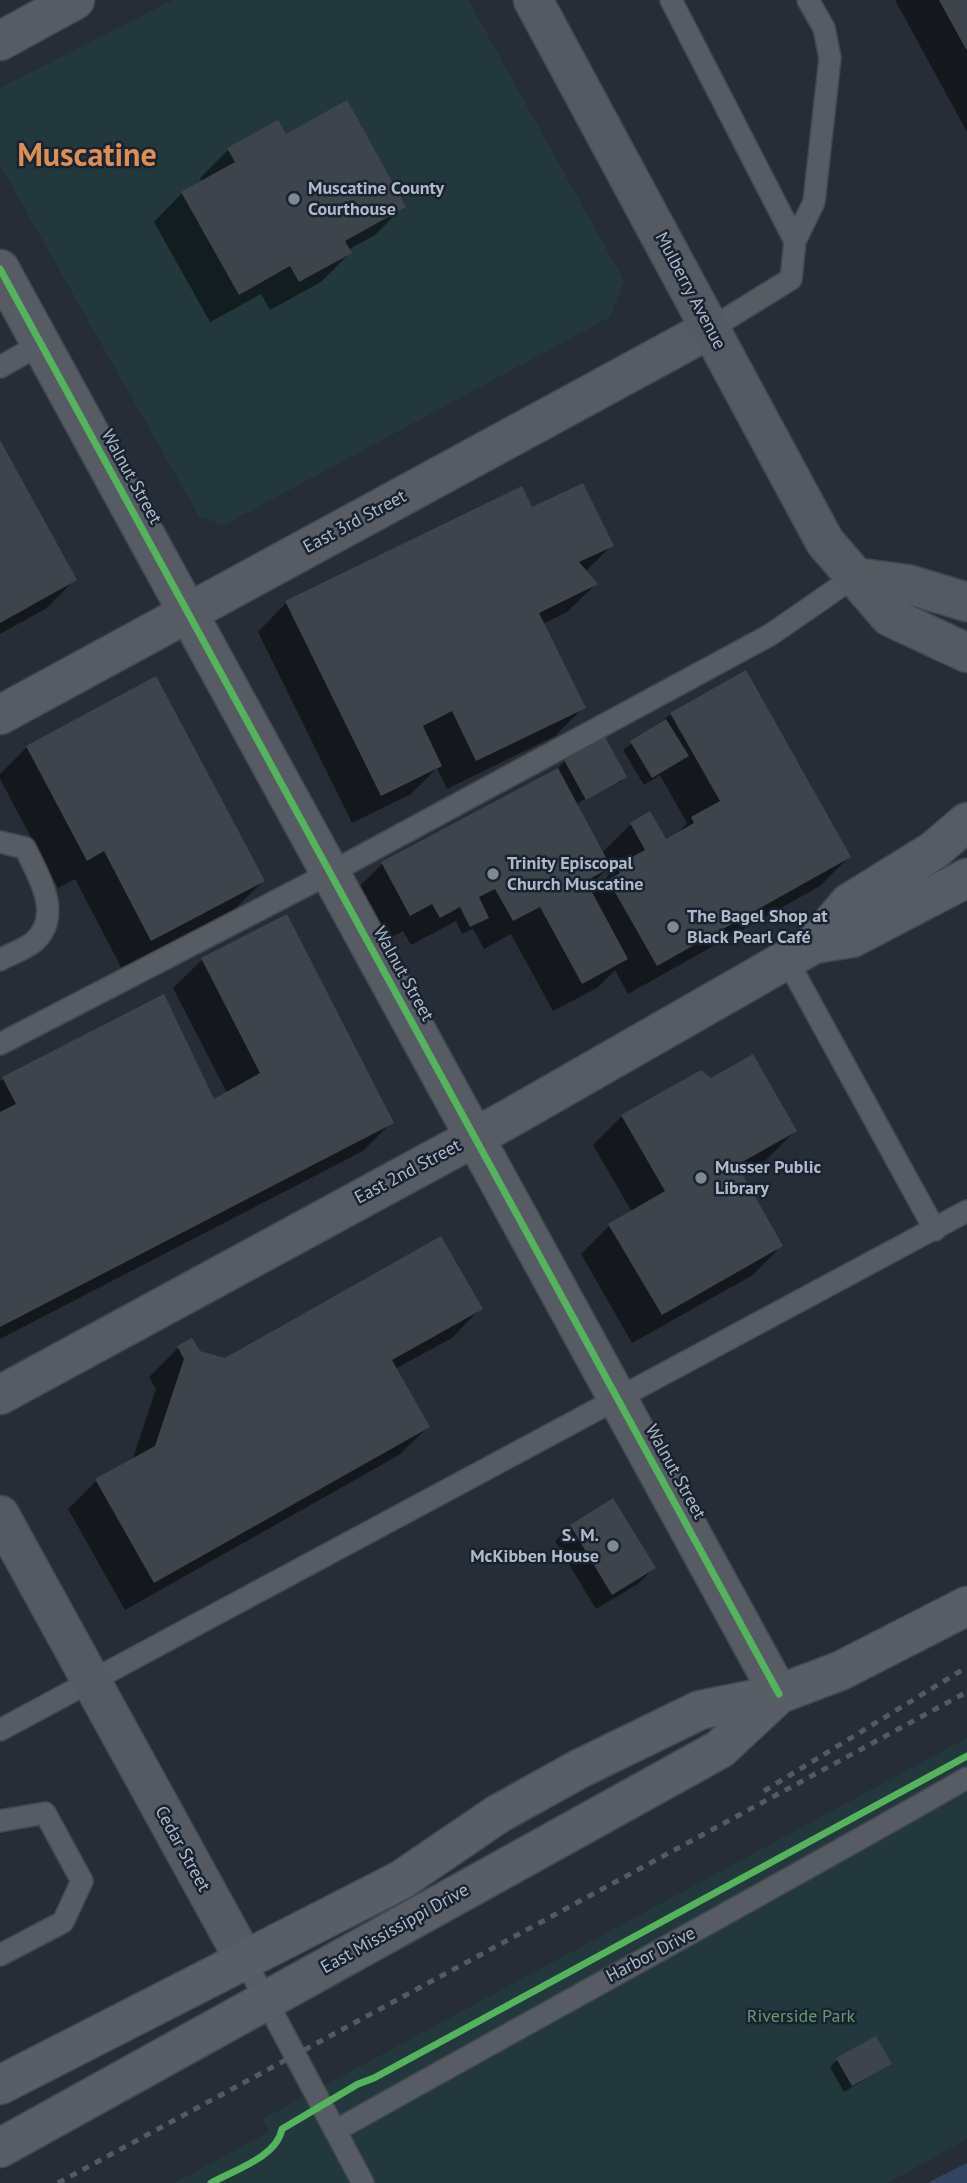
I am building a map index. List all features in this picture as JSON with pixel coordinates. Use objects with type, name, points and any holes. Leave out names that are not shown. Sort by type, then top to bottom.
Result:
[{"type":"main road","name":"Mulberry Avenue","points":[[533,0],[825,542],[890,617],[967,653]]},
{"type":"main road","points":[[854,577],[907,584],[967,602]]},
{"type":"main road","name":"Cedar Street","points":[[0,1515],[244,1959]]},
{"type":"main road","name":"East Mississippi Drive","points":[[0,2085],[401,1880],[498,1814],[579,1769],[700,1710],[779,1694],[840,1671],[967,1606]]},
{"type":"main road","name":"East Mississippi Drive","points":[[0,2148],[720,1749],[779,1694]]},
{"type":"street","points":[[0,41],[75,0]]},
{"type":"street","name":"Walnut Street","points":[[0,269],[779,1694]]},
{"type":"street","name":"East 3rd Street","points":[[0,715],[710,329]]},
{"type":"street","name":"East 2nd Street","points":[[800,952],[849,903],[933,851],[967,822]]},
{"type":"street","name":"East 2nd Street","points":[[0,1395],[474,1137],[800,952],[852,938],[967,878]]},
{"type":"lane","points":[[671,0],[795,241]]},
{"type":"lane","points":[[710,329],[791,279],[795,241],[814,202],[830,58],[824,28],[808,0]]},
{"type":"lane","points":[[0,367],[41,344]]},
{"type":"lane","points":[[0,1044],[330,873],[770,635],[854,577]]},
{"type":"lane","points":[[0,842],[25,848],[48,897],[45,923],[35,941],[0,960]]},
{"type":"lane","points":[[800,952],[935,1230]]},
{"type":"lane","points":[[0,1730],[967,1211]]},
{"type":"lane","name":"Harbor Drive","points":[[335,2131],[478,2049],[820,1864],[967,1778]]},
{"type":"lane","points":[[0,1821],[45,1813],[82,1881],[63,1922],[0,1955]]},
{"type":"lane","name":"Cedar Street","points":[[244,1959],[363,2183]]},
{"type":"green space","points":[[173,0],[468,0],[624,281],[610,317],[224,525],[199,516],[0,165],[0,88]]},
{"type":"green space","name":"Riverside Park","points":[[967,1738],[967,2143],[891,2183],[175,2183],[269,2132],[263,2119]]},
{"type":"water","points":[[967,2143],[967,2183],[891,2183]]},
{"type":"pier","points":[[967,2139],[967,2163],[927,2183],[888,2183]]},
{"type":"building","points":[[939,0],[967,0],[967,51]]},
{"type":"building","name":"Muscatine County Courthouse","points":[[347,100],[406,207],[345,241],[352,253],[299,282],[290,266],[239,295],[181,192],[235,162],[227,148],[278,120],[286,134]]},
{"type":"building","points":[[0,440],[77,580],[0,623]]},
{"type":"building","points":[[583,483],[614,546],[579,562],[598,584],[539,613],[586,708],[476,761],[452,711],[423,726],[442,766],[381,796],[285,601],[522,486],[532,507]]},
{"type":"building","points":[[746,670],[851,857],[657,966],[608,880],[620,873],[615,866],[645,850],[630,823],[650,811],[666,839],[694,823],[691,817],[720,801],[670,713]]},
{"type":"building","points":[[156,676],[265,881],[151,941],[104,851],[87,861],[26,746]]},
{"type":"building","points":[[666,719],[689,756],[652,778],[630,741]]},
{"type":"building","points":[[605,737],[627,777],[586,800],[564,760]]},
{"type":"building","name":"Trinity Episcopal Church Muscatine","points":[[558,768],[611,867],[586,881],[628,959],[582,984],[540,907],[513,921],[495,889],[479,897],[489,918],[470,927],[460,907],[440,918],[432,904],[410,916],[381,862]]},
{"type":"building","points":[[287,914],[394,1123],[0,1327],[0,1112],[16,1104],[2,1077],[164,994],[214,1099],[260,1073],[201,958]]},
{"type":"building","name":"Musser Public Library","points":[[753,1054],[797,1131],[737,1165],[783,1246],[662,1315],[608,1224],[665,1191],[621,1115],[701,1070],[711,1078]]},
{"type":"building","points":[[441,1236],[483,1309],[392,1360],[430,1427],[154,1583],[95,1479],[155,1446],[184,1359],[177,1346],[192,1338],[200,1351],[225,1358]]},
{"type":"building","name":"S. M. McKibben House","points":[[613,1498],[656,1568],[612,1595],[570,1525]]},
{"type":"building","points":[[876,2036],[892,2064],[852,2086],[836,2058]]},
{"type":"railway","points":[[764,1791],[967,1667]]},
{"type":"railway","points":[[58,2183],[967,1692]]},
{"type":"cycle path","points":[[0,269],[779,1694]]},
{"type":"cycle path","points":[[211,2183],[263,2155],[278,2139],[282,2129],[358,2084],[374,2078],[967,1756]]},
{"type":"place","name":"Muscatine County Courthouse","points":[[294,199]]},
{"type":"place","name":"Trinity Episcopal Church Muscatine","points":[[493,874]]},
{"type":"place","name":"The Bagel Shop at Black Pearl Café","points":[[673,927]]},
{"type":"place","name":"Musser Public Library","points":[[701,1178]]},
{"type":"place","name":"S. M. McKibben House","points":[[613,1546]]},
{"type":"district","name":"Muscatine","points":[[87,157]]}]
